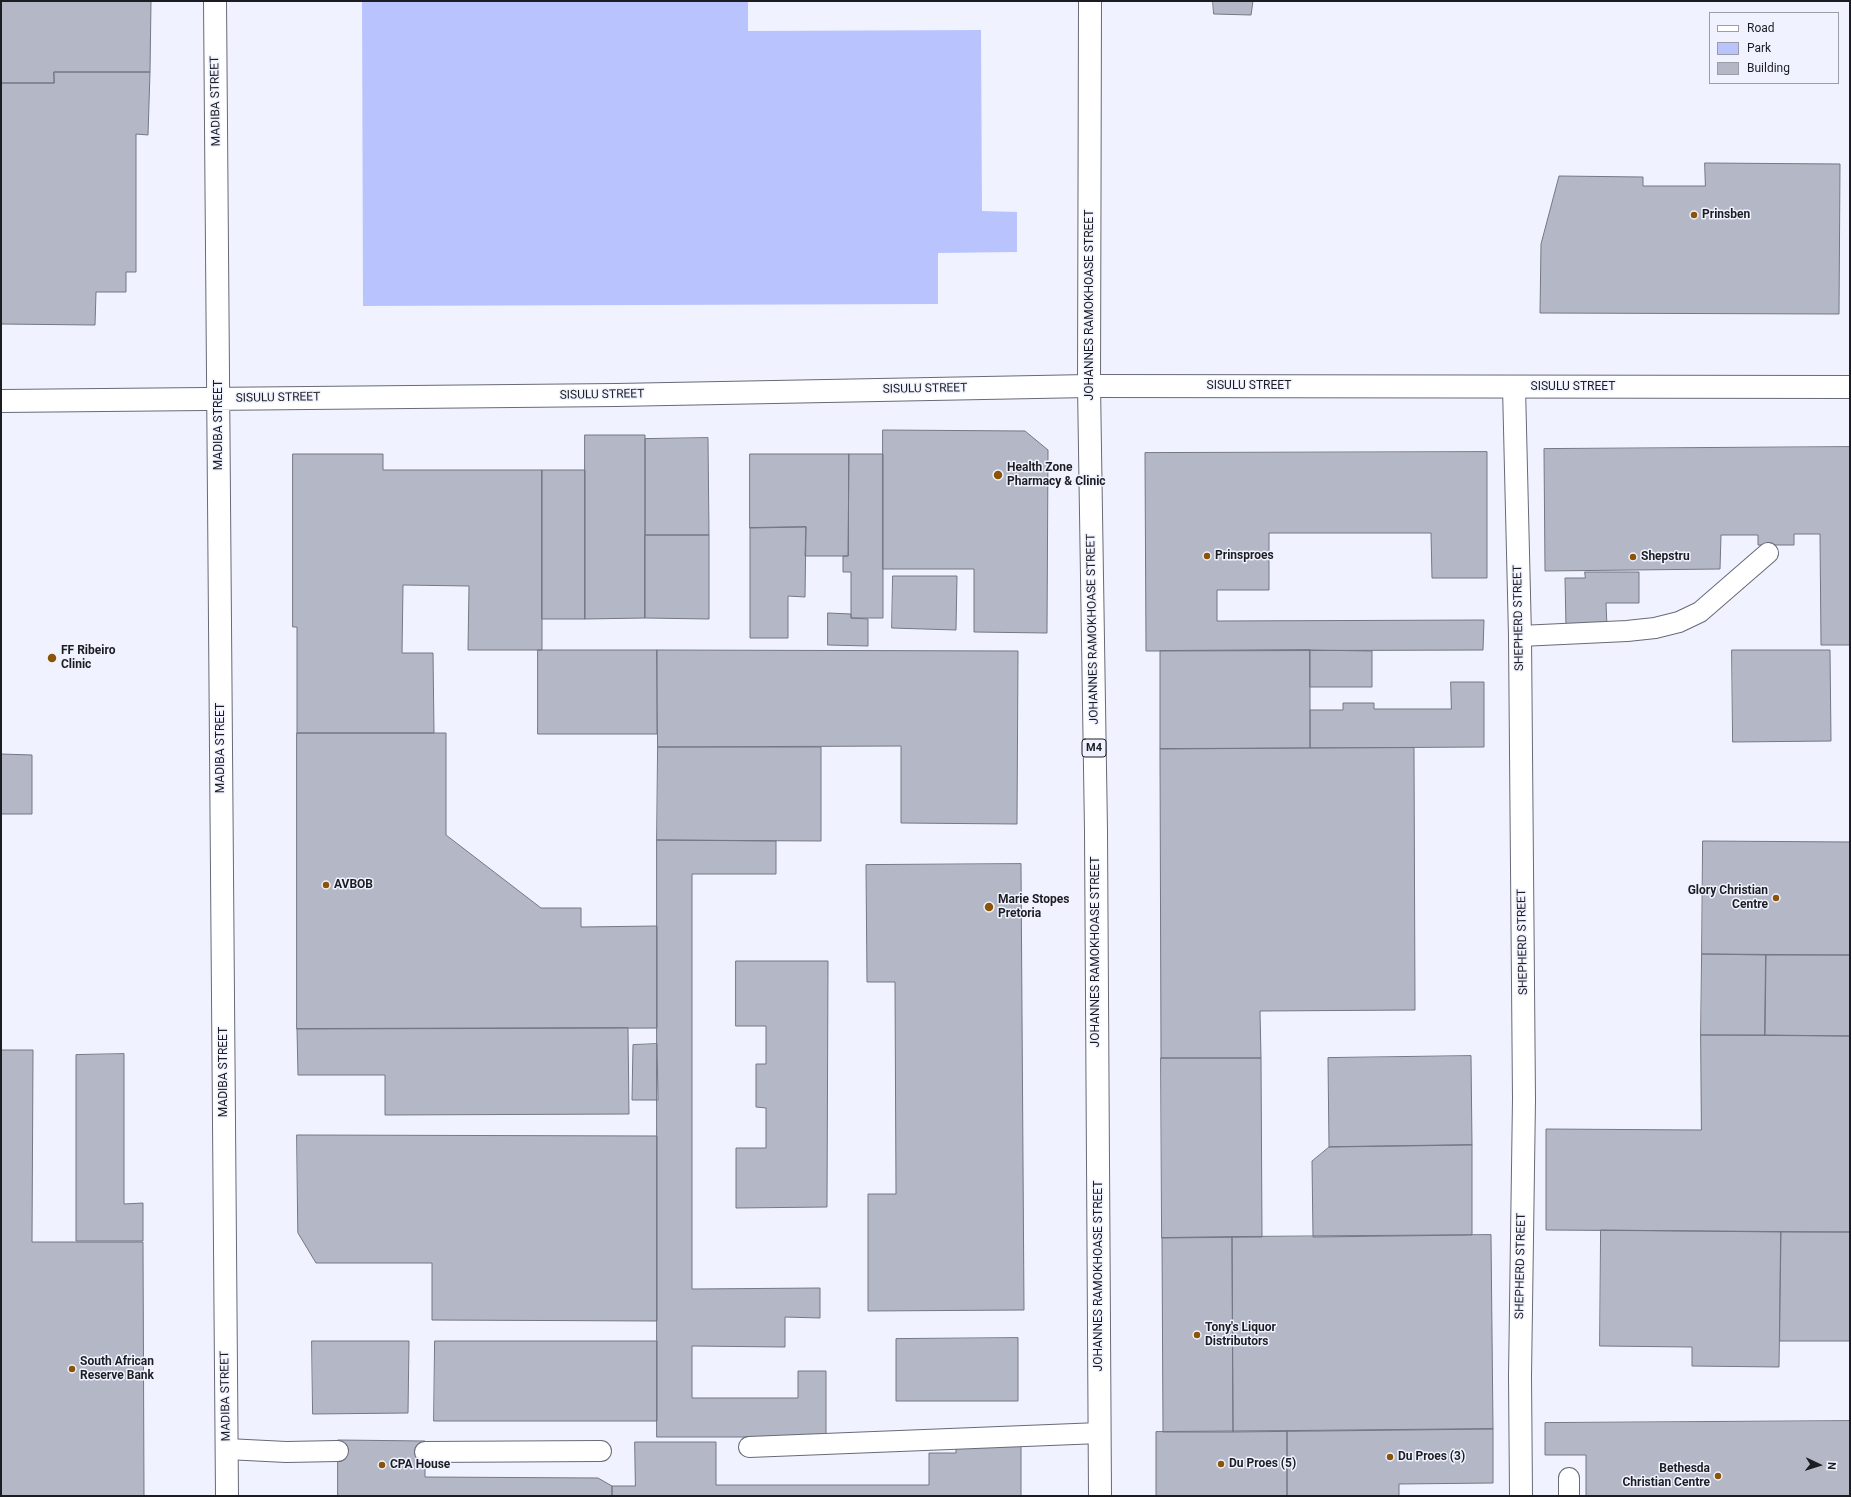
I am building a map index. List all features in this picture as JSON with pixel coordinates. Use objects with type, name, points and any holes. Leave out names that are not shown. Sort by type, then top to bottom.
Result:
[{"type":"street","name":"MADIBA STREET","points":[[215,1],[227,1496]]},
{"type":"street","name":"JOHANNES RAMOKHOASE STREET","points":[[1090,1],[1089,386],[1096,831],[1100,1496]]},
{"type":"street","name":"SISULU STREET","points":[[1,401],[624,394],[1089,386],[1850,387]]},
{"type":"street","name":"SHEPHERD STREET","points":[[1514,387],[1520,636],[1524,1099],[1520,1376],[1521,1496]]},
{"type":"lane","points":[[1520,636],[1627,631],[1655,628],[1679,622],[1700,612],[1768,553]]},
{"type":"lane","points":[[749,1447],[1100,1433]]},
{"type":"lane","points":[[227,1449],[286,1452],[338,1452]]},
{"type":"lane","points":[[425,1452],[601,1451]]},
{"type":"green space","points":[[362,1],[748,1],[748,31],[981,30],[982,211],[1017,212],[1017,252],[938,253],[938,304],[363,306]]},
{"type":"building","points":[[1,1],[151,1],[150,72],[54,72],[54,83],[1,83]]},
{"type":"building","points":[[1213,1],[1253,1],[1251,15],[1214,14]]},
{"type":"building","points":[[54,72],[150,72],[148,135],[136,134],[136,272],[126,272],[126,292],[96,292],[95,325],[1,324],[1,83],[54,83]]},
{"type":"building","name":"Prinsben","points":[[1705,163],[1840,164],[1839,314],[1540,313],[1541,244],[1559,176],[1643,177],[1643,186],[1705,186]]},
{"type":"building","points":[[883,430],[1025,431],[1048,450],[1047,633],[974,632],[974,569],[883,569]]},
{"type":"building","points":[[585,435],[645,435],[645,618],[585,619]]},
{"type":"building","points":[[708,438],[709,535],[645,535],[645,439]]},
{"type":"building","name":"Shepstru","points":[[1850,447],[1850,645],[1821,645],[1820,534],[1794,534],[1794,545],[1758,545],[1758,535],[1721,535],[1720,569],[1545,571],[1544,449]]},
{"type":"building","name":"Prinsproes","points":[[1487,452],[1487,578],[1432,578],[1431,533],[1269,533],[1269,590],[1217,590],[1217,621],[1484,620],[1483,650],[1146,651],[1145,453]]},
{"type":"building","points":[[293,454],[383,454],[383,470],[542,470],[542,650],[468,650],[469,586],[403,585],[402,653],[433,653],[434,733],[297,733],[297,627],[293,627]]},
{"type":"building","points":[[750,454],[849,454],[848,556],[805,556],[806,527],[750,528]]},
{"type":"building","points":[[849,454],[883,454],[883,618],[851,618],[851,572],[843,572],[843,556],[848,556]]},
{"type":"building","points":[[542,470],[585,470],[585,619],[542,619]]},
{"type":"building","points":[[806,527],[805,597],[788,596],[788,638],[750,638],[750,528]]},
{"type":"building","points":[[645,535],[709,535],[709,619],[645,618]]},
{"type":"building","points":[[1585,572],[1639,572],[1639,603],[1606,603],[1607,627],[1566,627],[1565,578],[1585,578]]},
{"type":"building","points":[[893,576],[957,576],[956,630],[892,628]]},
{"type":"building","points":[[828,613],[851,614],[851,618],[868,619],[868,646],[828,645]]},
{"type":"building","points":[[538,650],[657,650],[657,734],[538,734]]},
{"type":"building","points":[[657,650],[1018,651],[1017,824],[901,823],[901,746],[658,747]]},
{"type":"building","points":[[1310,650],[1310,748],[1160,749],[1160,651]]},
{"type":"building","points":[[1310,650],[1372,651],[1372,687],[1310,687]]},
{"type":"building","points":[[1732,650],[1830,650],[1831,741],[1733,742]]},
{"type":"building","points":[[1451,682],[1484,682],[1484,747],[1310,748],[1310,710],[1343,710],[1343,703],[1374,703],[1374,709],[1451,709]]},
{"type":"building","points":[[297,733],[446,733],[446,835],[541,908],[581,908],[581,927],[657,926],[657,1028],[297,1029]]},
{"type":"building","points":[[658,747],[821,747],[821,841],[657,840]]},
{"type":"building","points":[[1414,748],[1415,1010],[1260,1011],[1261,1058],[1161,1058],[1160,749]]},
{"type":"building","points":[[1,754],[32,755],[32,814],[1,814]]},
{"type":"building","points":[[657,840],[776,841],[776,874],[692,874],[692,1289],[820,1288],[820,1318],[785,1317],[785,1347],[692,1346],[692,1398],[798,1398],[798,1371],[826,1371],[826,1437],[657,1437]]},
{"type":"building","name":"Glory Christian Centre","points":[[1703,841],[1850,842],[1850,955],[1702,954]]},
{"type":"building","points":[[1021,864],[1024,1310],[868,1311],[868,1194],[896,1194],[895,982],[867,982],[866,865]]},
{"type":"building","points":[[1702,954],[1766,955],[1765,1035],[1701,1035]]},
{"type":"building","points":[[1766,955],[1850,955],[1850,1036],[1765,1035]]},
{"type":"building","points":[[736,961],[828,961],[827,1207],[736,1208],[736,1148],[766,1148],[766,1108],[756,1107],[756,1064],[766,1064],[766,1026],[736,1026]]},
{"type":"building","points":[[628,1028],[629,1114],[385,1115],[385,1075],[298,1075],[297,1029]]},
{"type":"building","points":[[1701,1035],[1850,1036],[1850,1232],[1546,1230],[1546,1129],[1701,1130]]},
{"type":"building","points":[[657,1044],[658,1100],[632,1100],[633,1045]]},
{"type":"building","name":"South African Reserve Bank","points":[[1,1050],[33,1050],[32,1242],[143,1242],[144,1496],[1,1496]]},
{"type":"building","points":[[124,1054],[124,1204],[143,1203],[143,1241],[76,1241],[76,1055]]},
{"type":"building","points":[[1471,1056],[1472,1145],[1329,1147],[1328,1058]]},
{"type":"building","points":[[1161,1058],[1261,1058],[1262,1237],[1162,1238]]},
{"type":"building","points":[[297,1135],[657,1136],[657,1321],[432,1320],[432,1263],[316,1263],[298,1233]]},
{"type":"building","points":[[1472,1145],[1472,1235],[1313,1237],[1312,1161],[1329,1147]]},
{"type":"building","points":[[1601,1230],[1781,1232],[1779,1367],[1692,1366],[1692,1347],[1600,1346]]},
{"type":"building","points":[[1781,1232],[1850,1232],[1850,1341],[1780,1341]]},
{"type":"building","points":[[1491,1235],[1493,1429],[1233,1432],[1232,1237]]},
{"type":"building","name":"Tony's Liquor Distributors","points":[[1232,1237],[1233,1432],[1163,1432],[1162,1238]]},
{"type":"building","points":[[1018,1338],[1018,1401],[896,1401],[896,1339]]},
{"type":"building","points":[[312,1341],[409,1341],[408,1413],[313,1414]]},
{"type":"building","points":[[435,1341],[657,1341],[657,1421],[434,1421]]},
{"type":"building","name":"Bethesda Christian Centre","points":[[1850,1421],[1850,1496],[1586,1496],[1586,1455],[1545,1455],[1545,1423]]},
{"type":"building","name":"Du Proes (3)","points":[[1493,1429],[1493,1483],[1399,1484],[1399,1496],[1287,1496],[1287,1431]]},
{"type":"building","name":"Du Proes (5)","points":[[1287,1431],[1287,1496],[1156,1496],[1156,1432]]},
{"type":"building","name":"CPA House","points":[[338,1440],[425,1441],[425,1477],[598,1478],[612,1486],[612,1496],[338,1496]]},
{"type":"building","points":[[635,1442],[716,1442],[716,1485],[929,1485],[929,1453],[956,1453],[956,1442],[1021,1442],[1021,1496],[612,1496],[612,1486],[635,1486]]},
{"type":"place","name":"Prinsben","points":[[1694,215]]},
{"type":"place","name":"Health Zone Pharmacy & Clinic","points":[[998,475]]},
{"type":"place","name":"Prinsproes","points":[[1207,556]]},
{"type":"place","name":"Shepstru","points":[[1633,557]]},
{"type":"place","name":"FF Ribeiro Clinic","points":[[52,658]]},
{"type":"place","name":"AVBOB","points":[[326,885]]},
{"type":"place","name":"Glory Christian Centre","points":[[1776,898]]},
{"type":"place","name":"Marie Stopes Pretoria","points":[[989,907]]},
{"type":"place","name":"Tony's Liquor Distributors","points":[[1197,1335]]},
{"type":"place","name":"South African Reserve Bank","points":[[72,1369]]},
{"type":"place","name":"Du Proes (3)","points":[[1390,1457]]},
{"type":"place","name":"Du Proes (5)","points":[[1221,1464]]},
{"type":"place","name":"CPA House","points":[[382,1465]]},
{"type":"place","name":"Bethesda Christian Centre","points":[[1718,1476]]}]
